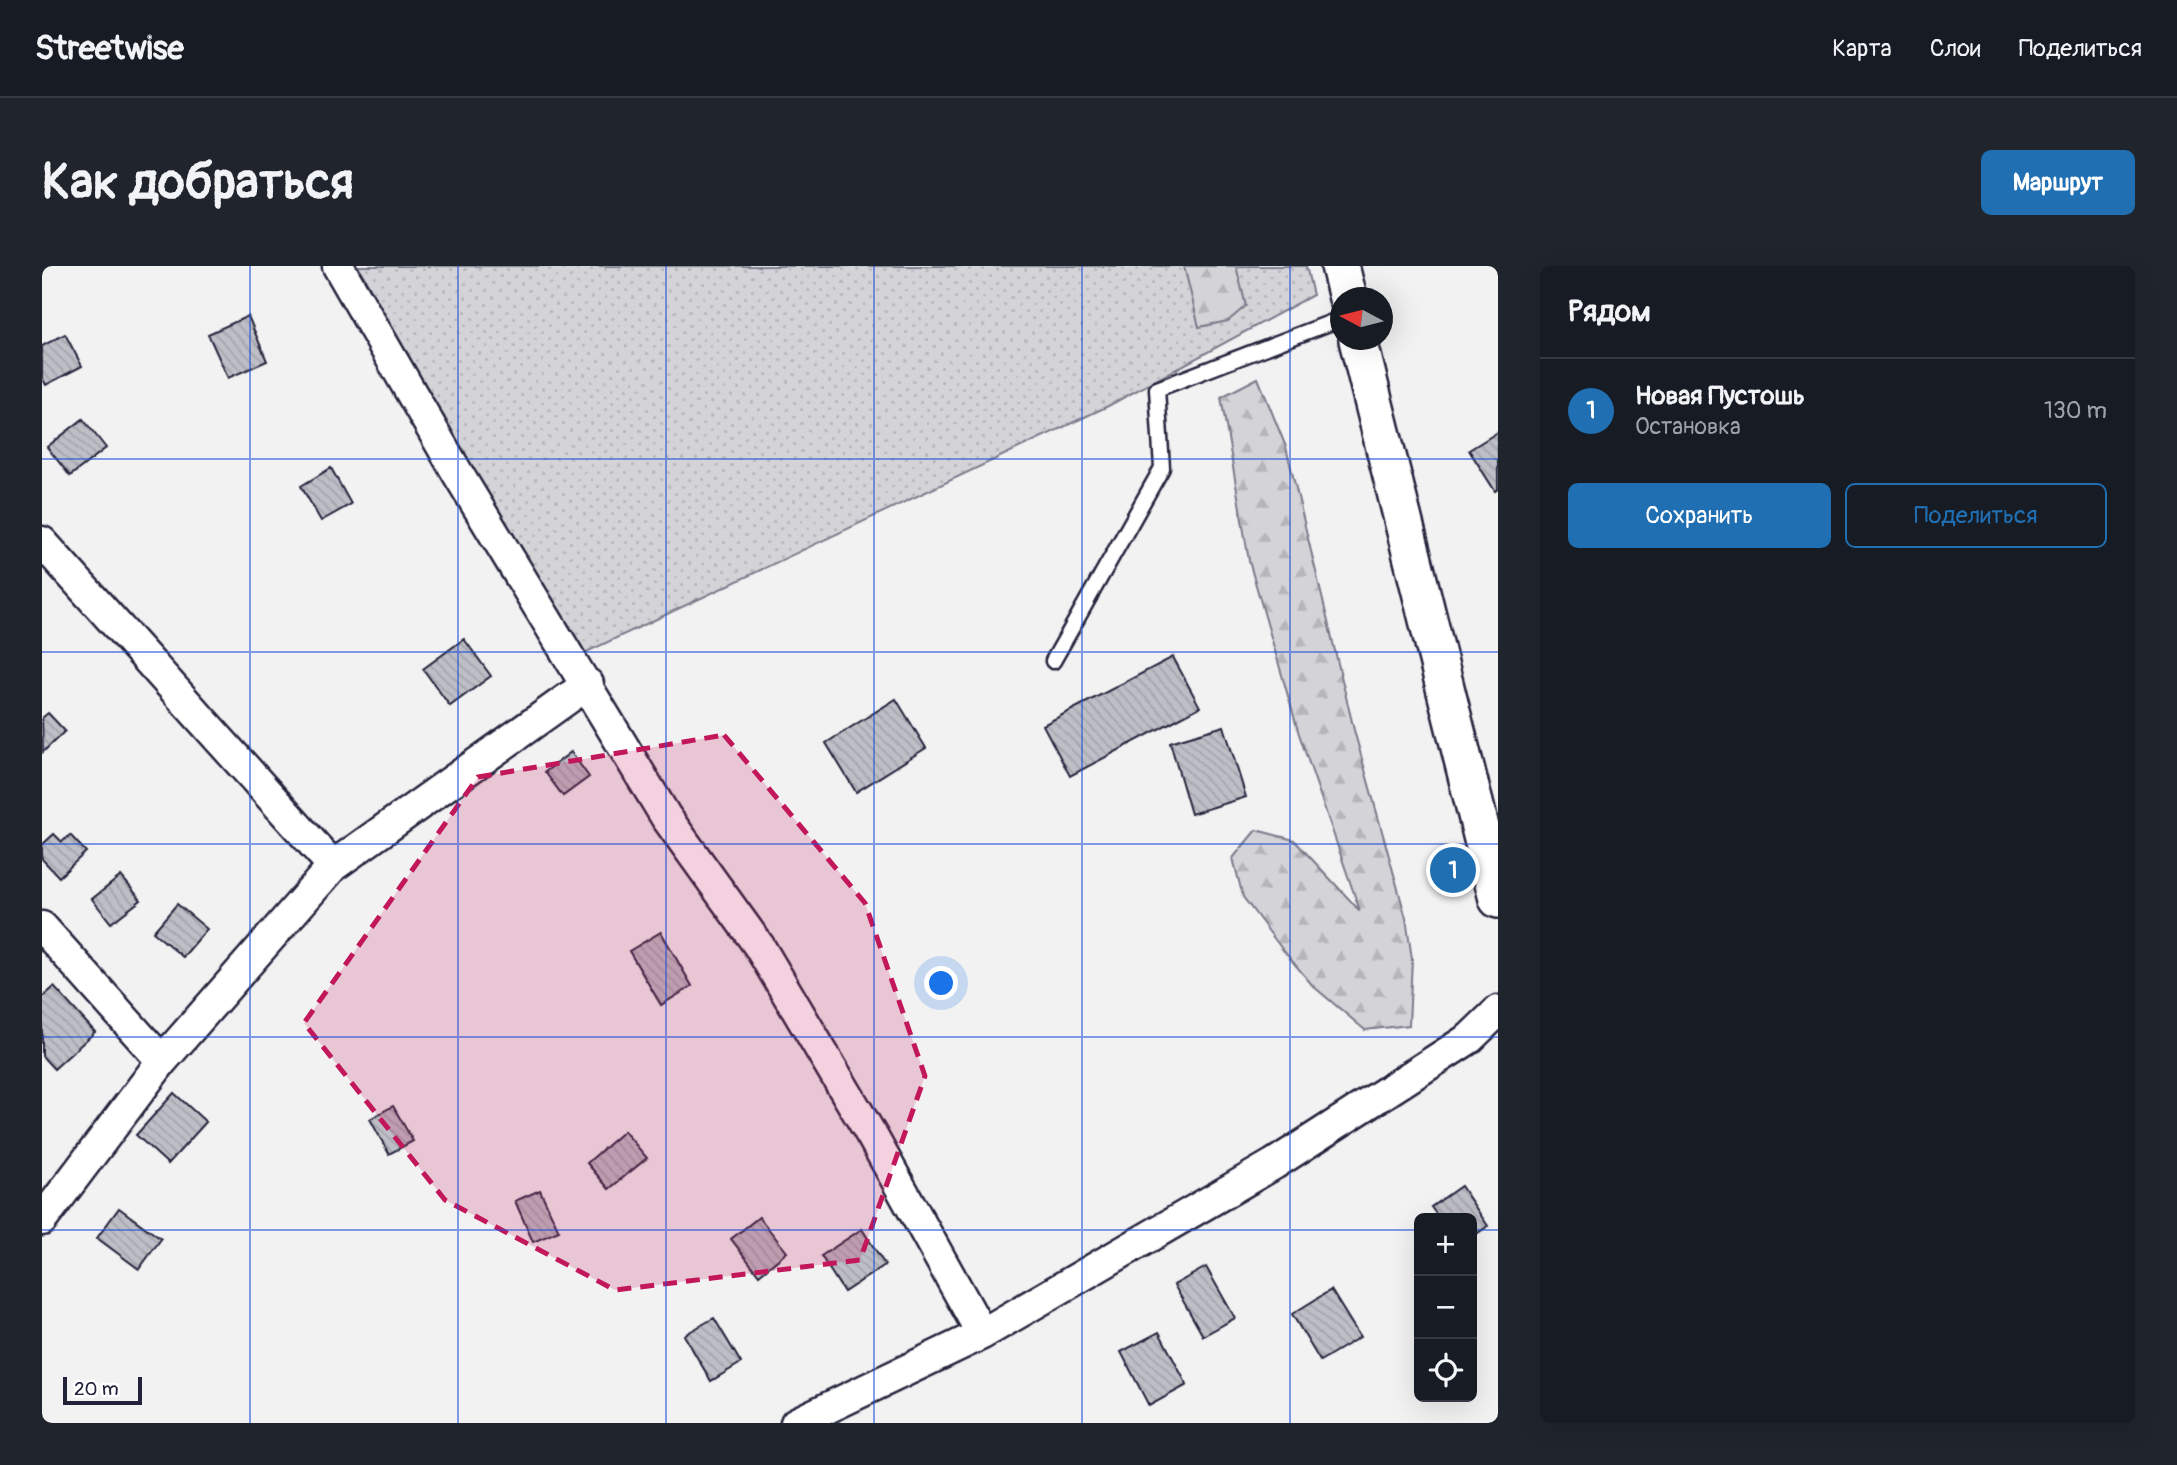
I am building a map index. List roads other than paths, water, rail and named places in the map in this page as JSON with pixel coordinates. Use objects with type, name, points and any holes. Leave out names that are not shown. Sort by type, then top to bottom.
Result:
[{"type":"street","points":[[338,266],[458,474],[588,684],[666,817],[759,946],[872,1136],[982,1334]]},
{"type":"street","points":[[1340,266],[1345,287]]},
{"type":"street","points":[[1361,350],[1491,852],[1498,899]]},
{"type":"street","points":[[42,542],[333,866]]},
{"type":"street","points":[[42,1220],[162,1061],[333,866],[588,684]]},
{"type":"street","points":[[42,927],[162,1061]]},
{"type":"street","points":[[796,1423],[982,1334],[1273,1164],[1470,1038],[1498,1011]]},
{"type":"lane","points":[[1053,661],[1162,468],[1157,389],[1330,323]]},
{"type":"place","name":"Новая Пустошь","points":[[1453,870]]}]
